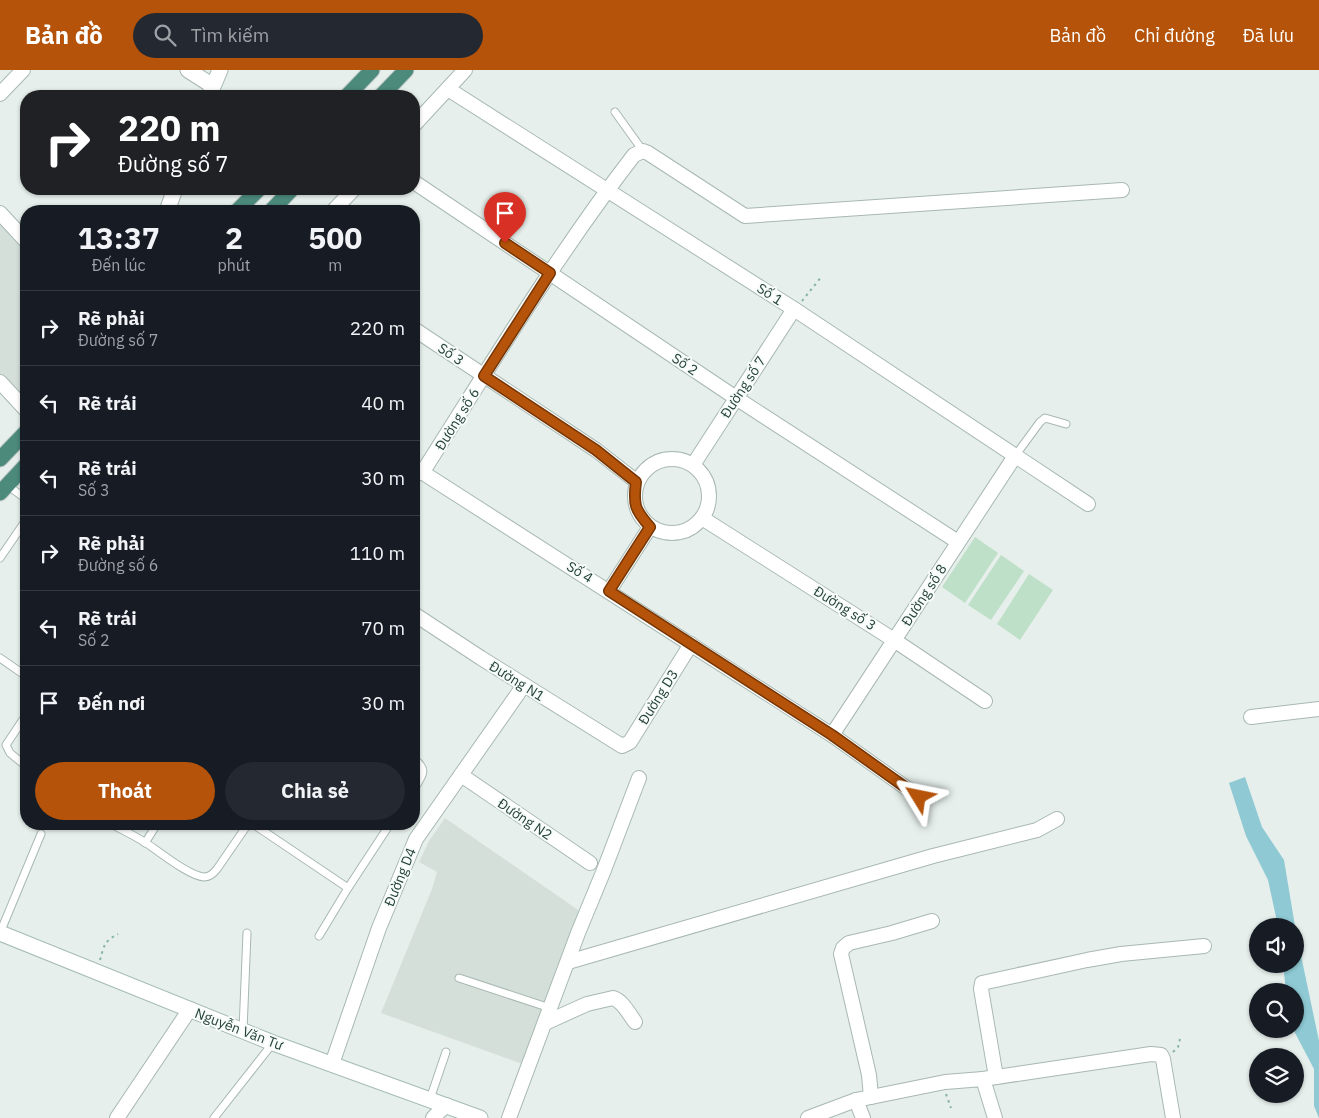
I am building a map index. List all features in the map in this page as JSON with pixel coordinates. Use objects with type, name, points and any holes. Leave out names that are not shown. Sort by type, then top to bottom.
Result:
[{"type":"highway","points":[[353,90],[372,70]]},
{"type":"highway","points":[[386,90],[399,72]]},
{"type":"highway","points":[[243,205],[253,195]]},
{"type":"highway","points":[[276,205],[286,195]]},
{"type":"highway","points":[[0,460],[20,438]]},
{"type":"highway","points":[[4,489],[20,472]]},
{"type":"main road","points":[[188,70],[210,90]]},
{"type":"main road","points":[[211,90],[220,70]]},
{"type":"main road","name":"Nguyễn Văn Tư","points":[[0,933],[273,1043],[480,1118]]},
{"type":"street","points":[[0,94],[23,70]]},
{"type":"street","points":[[420,118],[465,70]]},
{"type":"street","name":"Số 1","points":[[448,88],[794,309],[1088,504]]},
{"type":"street","points":[[643,150],[745,216],[1122,190]]},
{"type":"street","name":"Đường số 6","points":[[420,467],[484,376],[550,273],[607,190],[634,155],[643,150]]},
{"type":"street","name":"Số 2","points":[[420,186],[736,398],[958,542]]},
{"type":"street","points":[[339,205],[348,195]]},
{"type":"street","points":[[0,213],[20,235]]},
{"type":"street","name":"Đường số 7","points":[[694,465],[794,309]]},
{"type":"street","name":"Số 3","points":[[420,333],[596,450],[636,482]]},
{"type":"street","points":[[0,382],[20,404]]},
{"type":"street","name":"Đường số 8","points":[[832,735],[1015,456]]},
{"type":"street","points":[[667,458],[681,459],[694,465],[702,473],[708,484],[710,496],[708,508],[702,518],[687,530],[678,533],[668,534],[650,527],[639,515],[634,498],[636,482],[644,470],[654,462],[667,458]]},
{"type":"street","name":"Số 4","points":[[420,471],[832,735],[919,797]]},
{"type":"street","name":"Đường số 3","points":[[702,518],[894,640],[985,701]]},
{"type":"street","points":[[609,591],[650,527]]},
{"type":"street","name":"Đường N1","points":[[420,618],[622,746]]},
{"type":"street","name":"Đường D3","points":[[622,746],[630,742],[691,644]]},
{"type":"street","name":"Đường D4","points":[[332,1064],[379,928],[416,839],[524,685]]},
{"type":"street","points":[[1252,717],[1319,710]]},
{"type":"street","name":"Đường N2","points":[[461,775],[590,863]]},
{"type":"street","points":[[509,1118],[639,778]]},
{"type":"street","points":[[568,962],[725,918],[933,856],[1037,830],[1057,819]]},
{"type":"street","points":[[871,1097],[867,1068],[841,954],[843,948],[849,943],[932,921]]},
{"type":"street","points":[[995,1118],[981,989],[982,983],[1112,955],[1204,946]]},
{"type":"street","points":[[545,1022],[587,1004],[613,998],[621,1003],[635,1022]]},
{"type":"street","points":[[117,1118],[190,1010]]},
{"type":"street","points":[[808,1118],[856,1100],[945,1082],[990,1078],[1150,1054],[1161,1055],[1163,1059],[1173,1118]]},
{"type":"street","points":[[856,1100],[863,1118]]},
{"type":"street","points":[[433,1118],[446,1105]]},
{"type":"lane","points":[[616,112],[643,150]]},
{"type":"lane","points":[[1015,456],[1045,418],[1066,424]]},
{"type":"lane","points":[[4,489],[20,496]]},
{"type":"lane","points":[[0,558],[20,529]]},
{"type":"lane","points":[[0,658],[20,672]]},
{"type":"lane","points":[[20,724],[6,745],[10,753],[20,761]]},
{"type":"lane","points":[[420,764],[424,771],[420,780]]},
{"type":"lane","points":[[122,830],[197,875],[208,876],[217,869],[244,830]]},
{"type":"lane","points":[[145,842],[153,830]]},
{"type":"lane","points":[[262,830],[348,888]]},
{"type":"lane","points":[[319,936],[386,830]]},
{"type":"lane","points":[[0,933],[41,834]]},
{"type":"lane","points":[[243,1031],[248,933]]},
{"type":"lane","points":[[459,978],[550,1008]]},
{"type":"lane","points":[[214,1118],[273,1043]]},
{"type":"lane","points":[[430,1099],[446,1052]]},
{"type":"path","points":[[794,309],[822,276]]},
{"type":"path","points":[[97,972],[105,942],[118,934]]},
{"type":"shaded area","points":[[0,215],[20,237],[20,397],[0,375]]},
{"type":"shaded area","points":[[445,818],[581,912],[525,1065],[381,1013],[432,889],[437,872],[419,862],[429,841]]},
{"type":"green space","points":[[975,537],[998,553],[965,603],[942,587]]},
{"type":"green space","points":[[1001,555],[1024,571],[991,620],[968,605]]},
{"type":"green space","points":[[1029,574],[1053,590],[1020,640],[997,624]]},
{"type":"water","points":[[1245,777],[1262,827],[1284,860],[1294,918],[1276,918],[1268,880],[1246,836],[1229,783]]},
{"type":"water","points":[[1304,970],[1319,1041],[1319,1118],[1314,1106],[1314,1069],[1298,1038],[1304,1038],[1304,983],[1285,983],[1284,973],[1304,973]]},
{"type":"route","points":[[505,243],[550,273],[484,376],[596,450],[636,482],[634,498],[639,515],[650,527],[609,591],[832,735],[919,797]]}]
